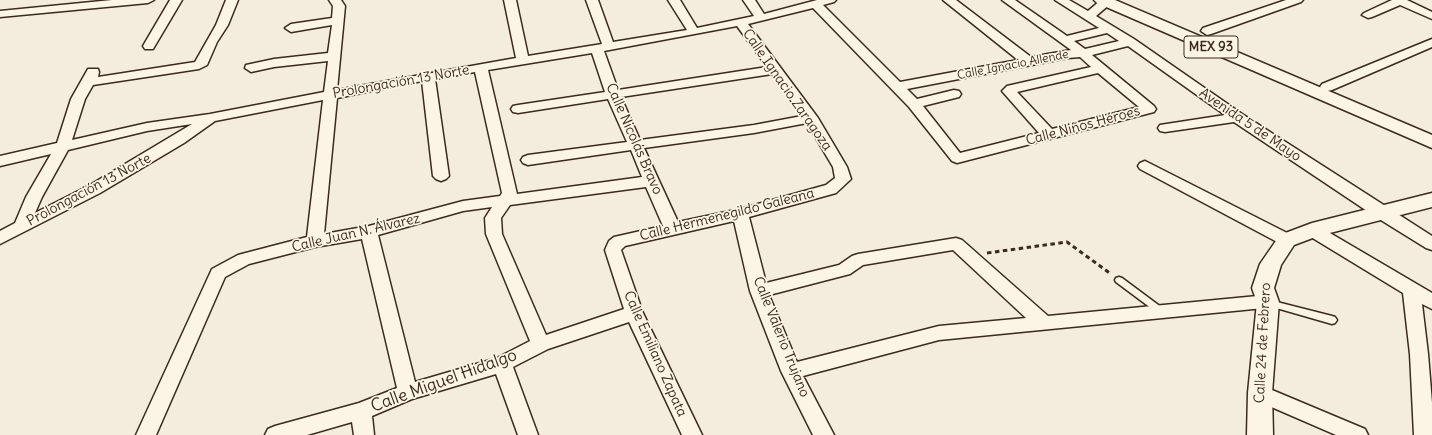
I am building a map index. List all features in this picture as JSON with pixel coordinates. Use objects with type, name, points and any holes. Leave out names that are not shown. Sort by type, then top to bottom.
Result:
[{"type":"main road","name":"MEX 93","points":[[1133,0],[1206,31],[1323,90],[1432,142]]},
{"type":"main road","name":"MEX 93","points":[[1104,1],[1432,133]]},
{"type":"street","points":[[0,10],[10,0]]},
{"type":"street","points":[[0,14],[86,4],[148,0]]},
{"type":"street","points":[[149,46],[176,0]]},
{"type":"street","points":[[22,226],[34,197],[63,146],[78,99],[92,76],[181,69],[199,66],[203,62],[211,42],[222,25],[232,0]]},
{"type":"street","points":[[315,241],[332,94],[339,6],[336,0]]},
{"type":"street","points":[[510,0],[524,60]]},
{"type":"street","name":"Calle Nicolás Bravo","points":[[592,0],[613,95],[673,228]]},
{"type":"street","points":[[674,0],[694,32]]},
{"type":"street","points":[[750,0],[761,18]]},
{"type":"street","name":"Prolongación 13 Norte","points":[[0,238],[95,189],[178,140],[211,118],[428,76],[694,32],[761,18],[830,0]]},
{"type":"street","points":[[949,0],[1030,62]]},
{"type":"street","points":[[1008,0],[1083,53]]},
{"type":"street","name":"Avenida 5 de Mayo","points":[[1061,0],[1130,42],[1237,117],[1382,213],[1432,244]]},
{"type":"street","points":[[1206,31],[1297,0]]},
{"type":"street","points":[[1089,16],[1104,1]]},
{"type":"street","points":[[1368,15],[1400,1],[1432,16]]},
{"type":"street","points":[[815,4],[914,104],[954,94]]},
{"type":"street","points":[[291,28],[338,21]]},
{"type":"street","name":"Calle Ignacio Zaragoza","points":[[740,22],[811,118],[840,167],[843,179]]},
{"type":"street","points":[[1064,40],[1109,29]]},
{"type":"street","name":"Calle Ignacio Allende","points":[[897,87],[1083,53],[1130,42]]},
{"type":"street","points":[[1323,90],[1432,43]]},
{"type":"street","name":"Calle Niños Héroes","points":[[914,104],[956,158],[1149,109],[1083,53]]},
{"type":"street","points":[[251,68],[274,63],[335,56]]},
{"type":"street","points":[[481,68],[510,193],[492,218],[494,234],[541,344]]},
{"type":"street","points":[[1049,135],[1009,91],[1012,89],[1102,68]]},
{"type":"street","points":[[518,109],[775,70]]},
{"type":"street","points":[[428,76],[441,176]]},
{"type":"street","points":[[1165,128],[1237,117]]},
{"type":"street","points":[[0,161],[147,127],[211,118]]},
{"type":"street","points":[[528,160],[754,128],[811,118]]},
{"type":"street","points":[[1145,166],[1287,240],[1312,230],[1432,200]]},
{"type":"street","name":"Calle Hermenegildo Galeana","points":[[613,250],[615,245],[620,241],[740,214],[831,189],[843,179]]},
{"type":"street","name":"Calle Juan N. Álvarez","points":[[146,435],[218,273],[230,265],[315,241],[369,232],[463,206],[652,181]]},
{"type":"street","name":"Calle Valerio Trujano","points":[[740,214],[759,291],[791,371],[824,435]]},
{"type":"street","points":[[1312,230],[1432,302]]},
{"type":"street","points":[[369,232],[408,392]]},
{"type":"street","name":"Calle 24 de Febrero","points":[[1260,435],[1260,393],[1268,302],[1263,288],[1271,264],[1287,240]]},
{"type":"street","points":[[759,291],[844,270],[858,260],[956,244],[1044,323]]},
{"type":"street","name":"Calle Emiliano Zapata","points":[[613,250],[634,313],[692,435]]},
{"type":"street","points":[[1411,289],[1419,354],[1424,435]]},
{"type":"street","points":[[791,371],[938,333],[1268,302]]},
{"type":"street","name":"Calle Miguel Hidalgo","points":[[275,435],[361,411],[408,392],[502,364],[541,344],[634,313]]},
{"type":"street","points":[[502,364],[524,434]]},
{"type":"street","points":[[1260,393],[1358,435]]},
{"type":"street","points":[[361,411],[364,435]]},
{"type":"lane","points":[[1119,280],[1163,312]]},
{"type":"lane","points":[[1268,302],[1332,320]]},
{"type":"path","points":[[969,256],[1067,242],[1119,280]]}]
